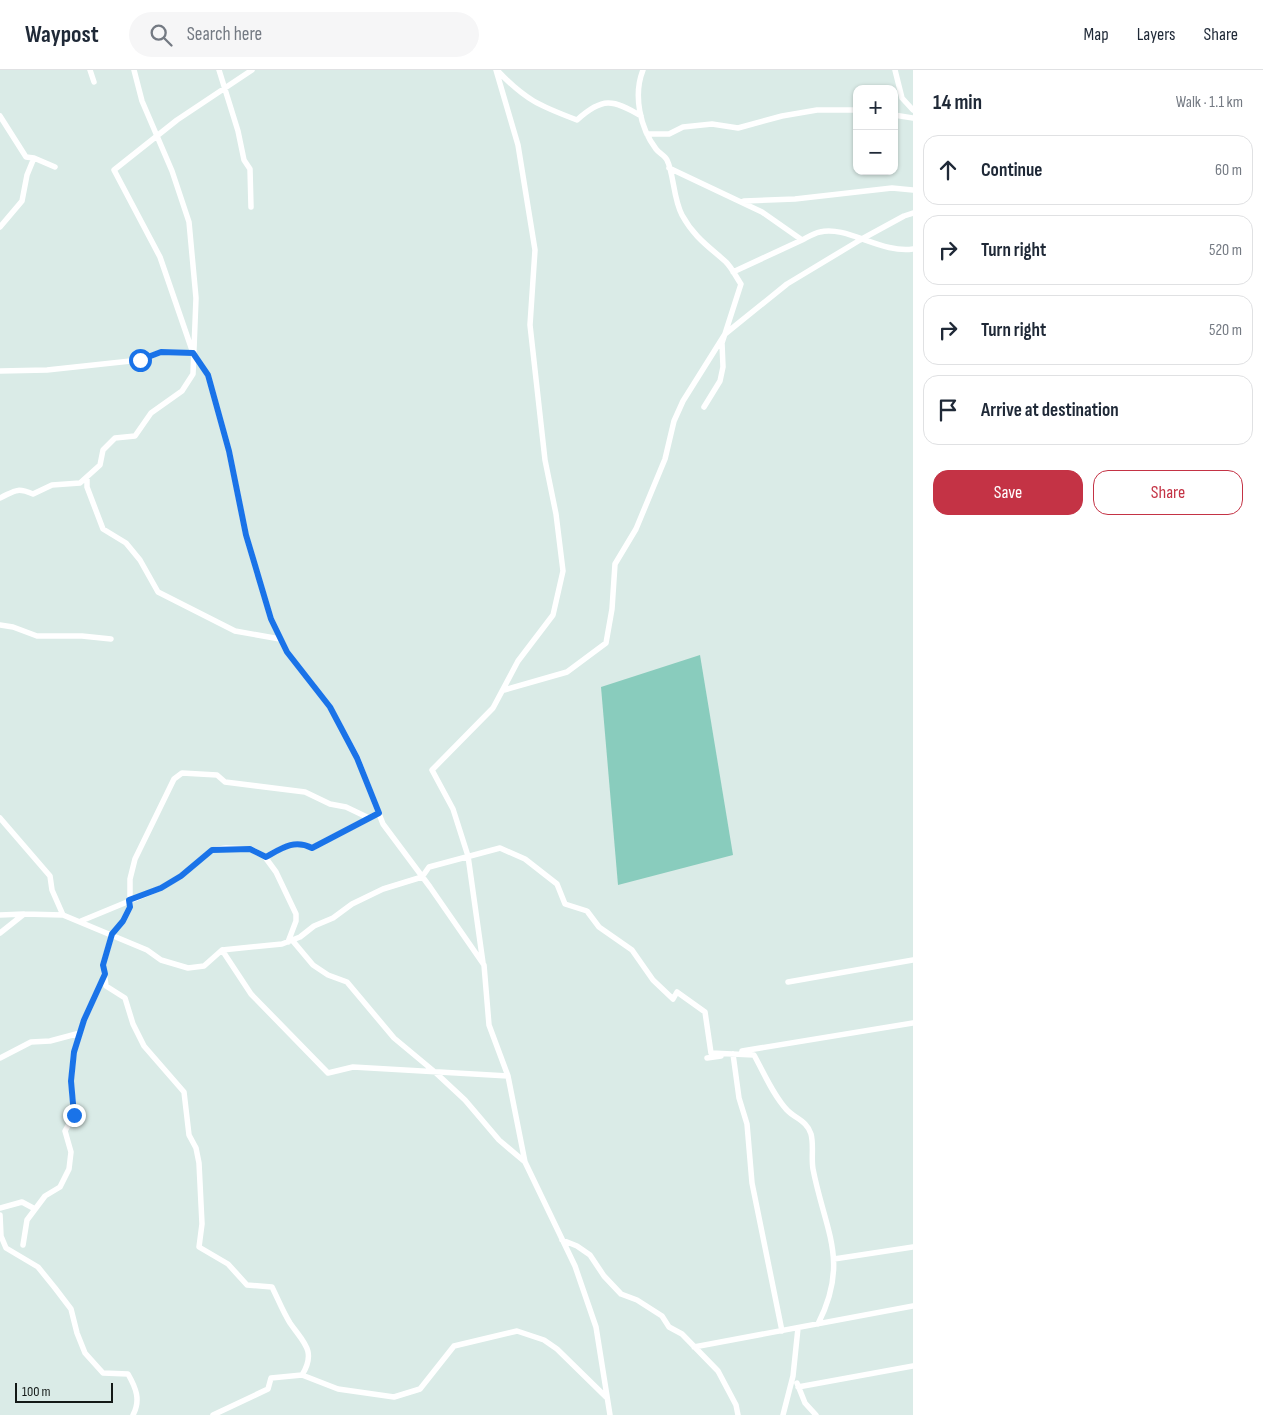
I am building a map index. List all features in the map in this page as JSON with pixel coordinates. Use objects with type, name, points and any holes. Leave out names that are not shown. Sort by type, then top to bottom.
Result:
[{"type":"street","points":[[90,70],[94,82]]},
{"type":"street","points":[[0,498],[10,491],[22,490],[33,494],[52,486],[80,483],[100,465],[104,450],[115,438],[135,436],[151,413],[182,392],[193,374],[196,298],[189,222],[172,171],[142,101],[134,70]]},
{"type":"street","points":[[219,70],[238,130],[244,160],[250,169],[251,208]]},
{"type":"street","points":[[252,70],[177,120],[114,170],[160,257],[193,353],[208,375],[229,451],[246,535],[271,619],[280,639],[287,652],[330,707],[357,758],[383,824],[484,965]]},
{"type":"street","points":[[497,70],[516,90],[540,106],[577,120],[590,109],[608,103],[621,103],[641,116]]},
{"type":"street","points":[[497,70],[518,145],[535,250],[530,325],[545,460],[556,514],[563,571],[552,615],[518,661],[493,708],[432,770],[453,809],[468,856],[484,965],[489,1025],[508,1076],[525,1162],[575,1266],[596,1327],[610,1415]]},
{"type":"street","points":[[643,70],[638,83],[641,116],[647,134],[657,150],[667,159],[681,212],[692,231],[707,248],[727,263],[741,284],[725,334],[720,381],[704,407]]},
{"type":"street","points":[[895,70],[902,98],[913,110]]},
{"type":"street","points":[[647,134],[669,134],[682,127],[712,124],[738,128],[782,116],[817,110],[853,110]]},
{"type":"street","points":[[0,116],[26,157],[34,158],[55,167]]},
{"type":"street","points":[[898,116],[913,118]]},
{"type":"street","points":[[0,227],[22,201],[27,175],[34,158]]},
{"type":"street","points":[[669,168],[742,201],[762,212],[802,240]]},
{"type":"street","points":[[742,201],[795,199],[892,188],[913,190]]},
{"type":"street","points":[[504,690],[567,672],[606,644],[612,609],[615,564],[636,529],[665,459],[674,421],[683,401],[725,334],[787,284],[860,240],[913,213]]},
{"type":"street","points":[[733,272],[821,231],[843,233],[888,248],[913,249]]},
{"type":"street","points":[[0,371],[47,370],[91,366],[140,360],[161,352],[193,353]]},
{"type":"street","points":[[87,478],[87,487],[103,528],[126,543],[140,560],[158,592],[235,631],[280,639]]},
{"type":"street","points":[[0,625],[13,627],[37,636],[111,638]]},
{"type":"street","points":[[302,1375],[309,1363],[308,1351],[300,1333],[290,1322],[272,1287],[246,1285],[228,1264],[198,1247],[202,1224],[199,1163],[196,1148],[189,1135],[184,1092],[144,1046],[133,1024],[125,998],[106,986],[103,965],[112,934],[123,921],[130,907],[130,879],[135,859],[174,779],[182,772],[217,775],[225,782],[305,792],[330,804],[346,807],[370,818]]},
{"type":"street","points":[[266,857],[292,844],[303,843],[312,848],[379,813]]},
{"type":"street","points":[[0,818],[50,876],[52,890],[64,915]]},
{"type":"street","points":[[0,915],[64,915],[147,950],[161,960],[188,968],[204,966],[222,950],[290,941],[314,926],[333,918],[352,904],[383,889],[422,877],[429,867],[500,848],[525,858],[557,884],[565,904],[588,911],[599,927],[632,950],[653,980],[673,999],[677,992],[705,1012],[711,1053],[754,1054],[788,1111],[803,1121],[811,1134],[813,1168],[827,1221],[834,1259],[829,1304],[818,1324]]},
{"type":"street","points":[[81,921],[161,888],[181,876],[212,850],[250,849],[266,857],[276,872],[296,914],[296,921],[290,941]]},
{"type":"street","points":[[0,933],[24,914]]},
{"type":"street","points":[[290,941],[313,965],[328,976],[347,982],[394,1038],[465,1100],[499,1140],[525,1162]]},
{"type":"street","points":[[222,950],[251,994],[328,1073],[353,1067],[508,1076]]},
{"type":"street","points":[[788,982],[913,960]]},
{"type":"street","points":[[23,1245],[27,1220],[45,1196],[60,1187],[69,1169],[71,1152],[65,1131],[74,1115],[71,1081],[74,1052],[105,974]]},
{"type":"street","points":[[707,1058],[913,1024]]},
{"type":"street","points":[[0,1058],[31,1042],[50,1041],[80,1033]]},
{"type":"street","points":[[734,1053],[739,1098],[747,1124],[752,1183],[782,1331]]},
{"type":"street","points":[[0,1208],[22,1202],[35,1209]]},
{"type":"street","points":[[0,1215],[1,1236],[6,1248],[38,1267],[56,1288],[71,1309],[84,1353],[103,1372],[128,1374],[135,1386],[138,1407],[133,1415]]},
{"type":"street","points":[[562,1240],[590,1255],[604,1276],[621,1294],[637,1300],[662,1316],[669,1327],[682,1334],[718,1371],[736,1405],[738,1415]]},
{"type":"street","points":[[834,1259],[913,1247]]},
{"type":"street","points":[[694,1347],[913,1306]]},
{"type":"street","points":[[783,1415],[793,1376],[798,1328]]},
{"type":"street","points":[[213,1415],[268,1389],[271,1378],[302,1375],[338,1389],[394,1397],[420,1389],[454,1346],[517,1331],[544,1340],[557,1349],[593,1382],[608,1399]]},
{"type":"street","points":[[798,1386],[913,1366]]},
{"type":"street","points":[[793,1376],[804,1403],[816,1415]]},
{"type":"green space","points":[[700,655],[733,855],[618,885],[601,687]]},
{"type":"route","points":[[74,1115],[71,1081],[74,1052],[84,1020],[105,974],[103,965],[112,934],[123,921],[130,907],[129,900],[161,888],[181,876],[212,850],[226,848],[250,849],[266,857],[292,844],[303,843],[312,848],[379,813],[357,758],[330,707],[287,652],[271,619],[246,535],[229,451],[208,375],[193,353],[161,352],[140,360]]}]
